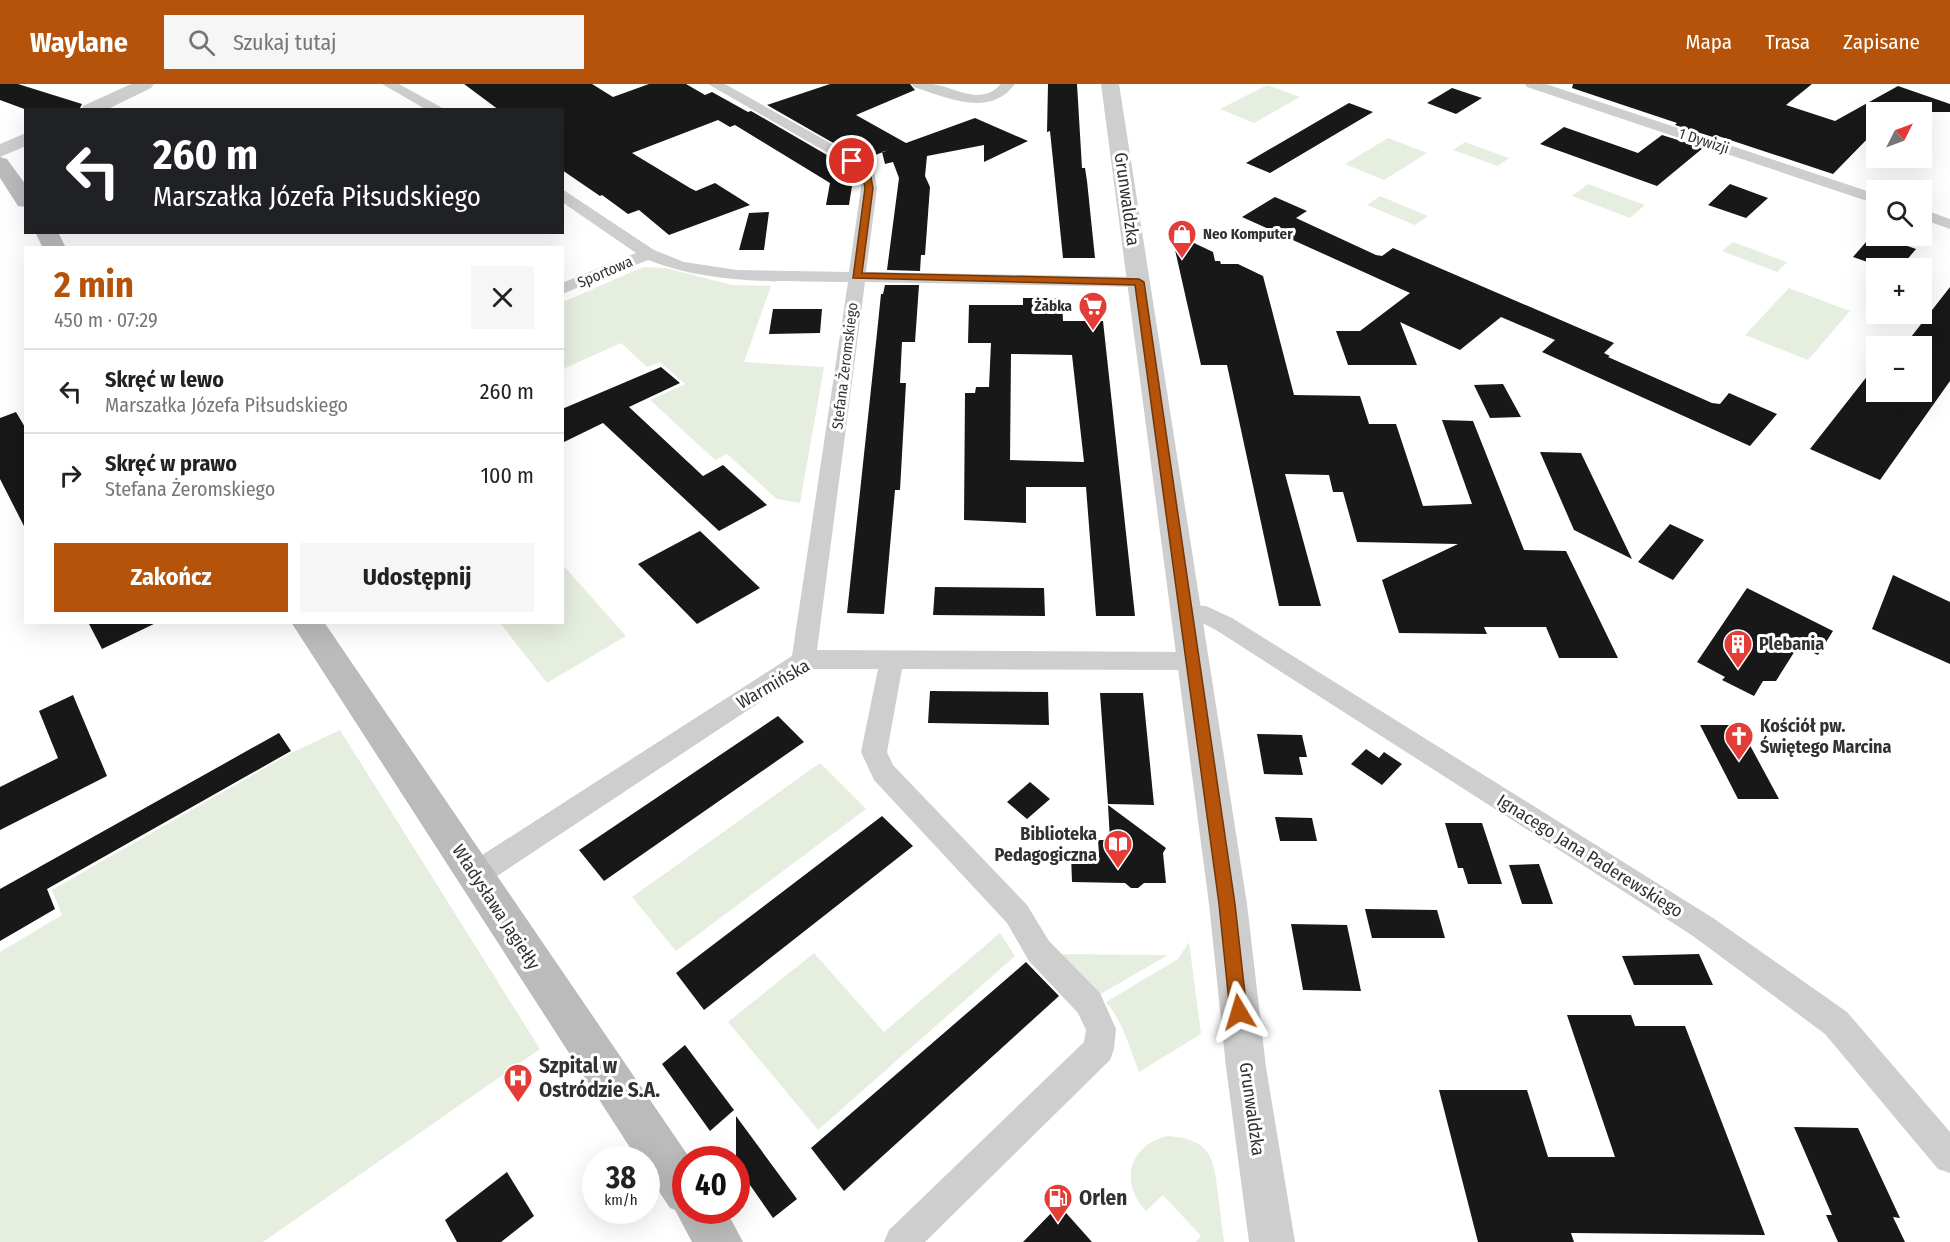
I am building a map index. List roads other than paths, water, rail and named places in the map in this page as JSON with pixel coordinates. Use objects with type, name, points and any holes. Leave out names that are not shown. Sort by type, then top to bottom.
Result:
[{"type":"main road","points":[[0,163],[24,198]]},
{"type":"main road","name":"Władysława Jagiełły","points":[[308,624],[672,1171]]},
{"type":"main road","points":[[707,1224],[719,1242]]},
{"type":"street","points":[[94,108],[145,84]]},
{"type":"street","points":[[389,84],[435,108]]},
{"type":"street","name":"Stefana Żeromskiego","points":[[715,84],[852,161],[866,172],[869,188],[826,505],[806,632],[804,661]]},
{"type":"street","points":[[920,84],[972,100],[983,99],[1004,91],[1008,84]]},
{"type":"street","name":"Grunwaldzka","points":[[1110,84],[1187,614],[1227,904],[1246,1067],[1272,1242]]},
{"type":"street","name":"1 Dywizji","points":[[1532,84],[1866,196]]},
{"type":"street","points":[[0,151],[24,141]]},
{"type":"street","points":[[564,195],[648,254],[681,267],[737,275],[1139,282]]},
{"type":"street","points":[[1932,218],[1950,224]]},
{"type":"street","name":"Sportowa","points":[[564,288],[648,254]]},
{"type":"street","name":"Ignacego Jana Paderewskiego","points":[[1187,614],[1206,615],[1224,624],[1703,927],[1836,1023],[1950,1157]]},
{"type":"street","name":"Warmińska","points":[[475,874],[804,661],[817,659],[1193,661]]},
{"type":"street","points":[[892,659],[874,752],[883,772],[1017,914],[1039,951],[1089,1003],[1101,1029],[1099,1049],[901,1242]]},
{"type":"place","name":"Neo Komputer","points":[[1182,260]]},
{"type":"place","name":"Żabka","points":[[1093,332]]},
{"type":"place","name":"Plebania","points":[[1738,670]]},
{"type":"place","name":"Kościół pw. Świętego Marcina","points":[[1739,762]]},
{"type":"place","name":"Biblioteka Pedagogiczna","points":[[1118,870]]},
{"type":"place","name":"Szpital w Ostródzie S.A.","points":[[518,1104]]},
{"type":"place","name":"Orlen","points":[[1058,1224]]}]
